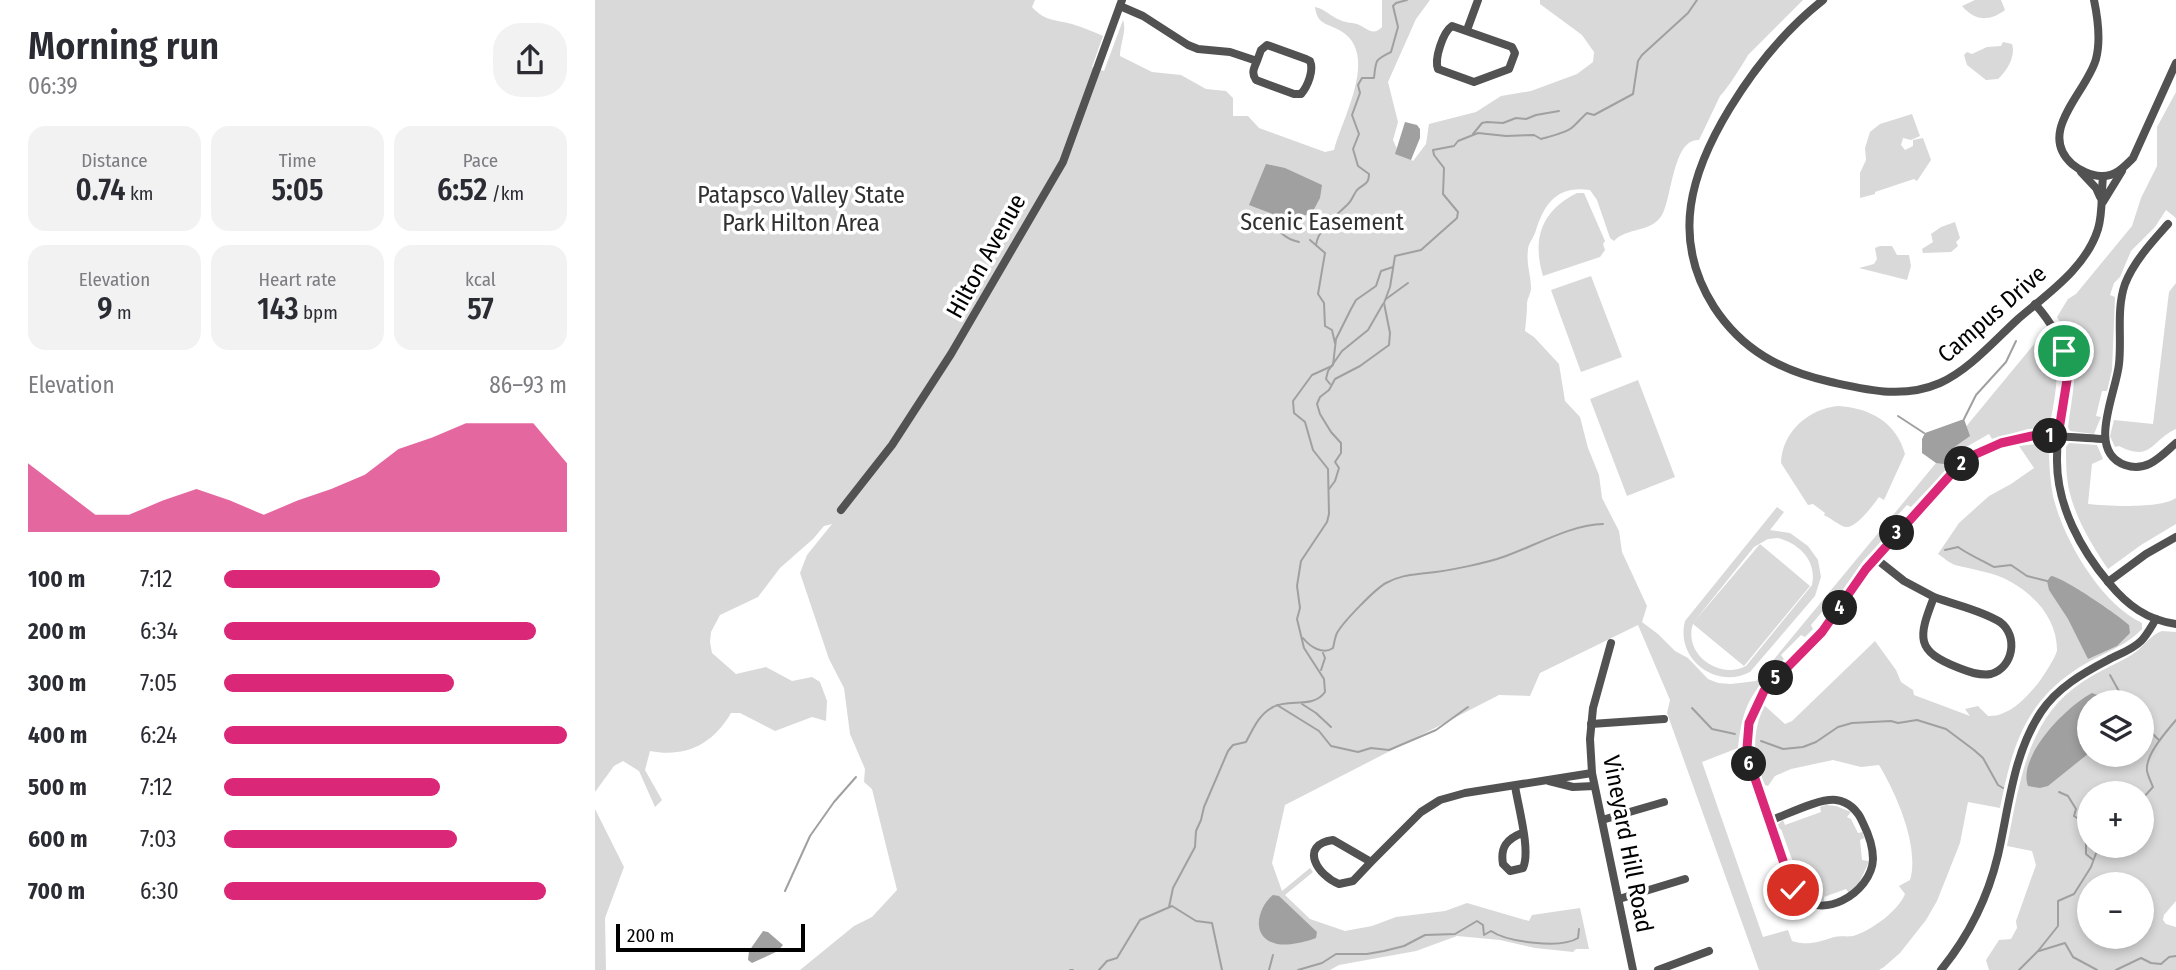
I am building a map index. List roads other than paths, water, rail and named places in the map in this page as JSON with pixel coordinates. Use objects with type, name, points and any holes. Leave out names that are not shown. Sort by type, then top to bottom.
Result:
[{"type":"street","points":[[1467,30],[1478,0]]},
{"type":"street","name":"Campus Drive","points":[[1823,0],[1781,38],[1752,74],[1723,119],[1696,177],[1689,218],[1691,249],[1702,285],[1723,320],[1748,346],[1784,368],[1826,381],[1895,393],[1926,388],[1958,372],[2071,271],[2085,254],[2098,229],[2103,177]]},
{"type":"street","points":[[2094,0],[2099,35],[2096,57],[2088,80],[2063,118],[2059,144],[2064,156],[2096,188],[2101,202]]},
{"type":"street","points":[[1121,3],[1188,45],[1198,49],[1238,54],[1257,61]]},
{"type":"street","name":"Hilton Avenue","points":[[841,510],[892,445],[951,354],[1063,162],[1121,3]]},
{"type":"street","points":[[1452,26],[1467,30],[1512,47],[1515,53],[1509,69],[1474,82],[1438,69],[1436,61],[1447,29],[1452,26]]},
{"type":"street","points":[[1268,45],[1310,61],[1312,69],[1301,94],[1293,94],[1256,80],[1253,69],[1257,61],[1261,50],[1268,45]]},
{"type":"street","points":[[2101,202],[2133,158],[2176,63]]},
{"type":"street","points":[[2076,167],[2103,177],[2126,166]]},
{"type":"street","points":[[2168,224],[2133,269],[2122,294],[2119,364],[2105,439],[2108,453],[2115,460],[2132,467],[2149,464],[2176,443]]},
{"type":"street","points":[[2035,304],[2055,328],[2064,351],[2067,380],[2058,436],[2057,464],[2064,505],[2073,529],[2108,582],[2130,606],[2155,619],[2176,624]]},
{"type":"street","points":[[1769,821],[1831,800],[1851,806],[1862,819],[1873,858],[1862,886],[1846,899],[1815,905],[1806,902],[1793,890],[1769,821],[1749,761],[1747,737],[1753,712],[1764,691],[1832,620],[1875,558],[1953,472],[1976,454],[2015,439],[2043,435],[2105,439]]},
{"type":"street","points":[[2108,582],[2146,554],[2176,537]]},
{"type":"street","points":[[1875,558],[1904,581],[1934,597],[1990,617],[2005,627],[2012,643],[2011,652],[2002,668],[1994,673],[1980,674],[1934,657],[1928,651],[1922,637],[1924,622],[1934,597]]},
{"type":"street","points":[[1941,970],[1969,929],[1987,892],[2019,759],[2033,725],[2065,686],[2133,647],[2146,636],[2155,619]]},
{"type":"street","name":"Vineyard Hill Road","points":[[1611,643],[1596,691],[1591,724],[1592,773],[1633,970]]},
{"type":"street","points":[[1591,724],[1664,719]]},
{"type":"street","points":[[1371,862],[1333,840],[1320,845],[1314,853],[1315,863],[1319,868],[1339,884],[1353,881],[1421,812],[1440,800],[1465,793],[1549,781],[1560,776],[1592,773]]},
{"type":"street","points":[[1549,781],[1573,787],[1594,786]]},
{"type":"street","points":[[1515,786],[1523,833],[1525,864],[1519,870],[1510,871],[1503,864],[1502,852],[1508,840],[1523,833]]},
{"type":"street","points":[[1602,820],[1664,802]]},
{"type":"street","points":[[1619,899],[1685,879]]},
{"type":"street","points":[[1658,970],[1709,951]]},
{"type":"waterway","points":[[1316,245],[1324,228],[1368,180],[1369,174],[1358,166],[1353,149],[1359,134],[1352,115],[1360,93],[1358,85],[1362,78],[1374,78],[1377,61],[1391,52],[1398,27],[1393,6],[1407,0]]},
{"type":"waterway","points":[[1329,489],[1339,468],[1335,462],[1341,453],[1341,443],[1320,414],[1317,404],[1320,397],[1329,390],[1335,379],[1360,366],[1389,345],[1390,333],[1384,303],[1390,287],[1395,256],[1421,250],[1457,218],[1458,212],[1443,194],[1444,168],[1433,150],[1454,146],[1458,141],[1478,133],[1534,135],[1541,139],[1570,129],[1587,113],[1594,115],[1633,94],[1638,61],[1642,55],[1688,13],[1697,0]]},
{"type":"waterway","points":[[1473,134],[1482,123],[1503,123],[1516,118],[1526,119],[1559,111]]},
{"type":"waterway","points":[[1276,216],[1277,226],[1282,234],[1299,242]]},
{"type":"waterway","points":[[1310,224],[1312,231]]},
{"type":"waterway","points":[[1310,240],[1325,253],[1318,294],[1324,303],[1325,326],[1332,330],[1335,343]]},
{"type":"waterway","points":[[1333,365],[1336,339],[1356,300],[1376,286],[1381,271],[1393,267]]},
{"type":"waterway","points":[[1386,299],[1408,283]]},
{"type":"waterway","points":[[1330,384],[1326,379],[1328,371],[1342,351],[1368,330],[1383,304]]},
{"type":"waterway","points":[[1964,419],[1976,395],[2006,362],[2016,341]]},
{"type":"waterway","points":[[1169,907],[1173,888],[1195,847],[1196,831],[1204,807],[1228,751],[1233,745],[1246,742],[1268,710],[1279,704],[1314,700],[1325,692],[1324,679],[1304,648],[1297,619],[1300,608],[1297,586],[1301,561],[1327,522],[1328,469],[1313,450],[1305,422],[1294,413],[1293,401],[1312,375],[1332,366]]},
{"type":"waterway","points":[[1898,416],[1924,433]]},
{"type":"waterway","points":[[1303,638],[1317,649],[1325,651],[1333,648],[1337,633],[1352,614],[1381,586],[1396,578],[1489,561],[1567,531],[1603,524]]},
{"type":"waterway","points":[[1945,550],[1958,547],[1994,567],[2011,565],[2027,576],[2047,581]]},
{"type":"waterway","points":[[1321,670],[1325,658],[1323,653]]},
{"type":"waterway","points":[[2110,675],[2118,690]]},
{"type":"waterway","points":[[1302,704],[1331,727]]},
{"type":"waterway","points":[[1277,705],[1319,731],[1331,746],[1358,752],[1371,748],[1389,750],[1436,730],[1468,707]]},
{"type":"waterway","points":[[1692,708],[1712,729],[1735,734]]},
{"type":"waterway","points":[[1761,741],[1783,749],[1803,747],[1816,742],[1838,727],[1852,723],[1898,723],[1917,720],[1946,729],[1974,750],[1983,758],[1998,785],[2003,788]]},
{"type":"waterway","points":[[2151,781],[2147,771],[2149,758],[2176,720]]},
{"type":"waterway","points":[[2154,735],[2159,740]]},
{"type":"waterway","points":[[785,891],[810,836],[856,777]]},
{"type":"waterway","points":[[2059,792],[2068,796],[2076,809],[2074,816],[2086,824],[2086,854],[2092,859]]},
{"type":"waterway","points":[[2019,970],[2058,926],[2058,901],[2074,894],[2094,858]]},
{"type":"waterway","points":[[1099,970],[1107,961],[1117,958],[1140,920],[1172,906],[1196,921],[1212,923],[1222,970]]},
{"type":"waterway","points":[[1298,970],[1322,963],[1336,954],[1367,954],[1404,946],[1425,935],[1455,934],[1477,921],[1483,925],[1484,935],[1491,931],[1534,943],[1570,941],[1578,938],[1579,929]]},
{"type":"waterway","points":[[2039,951],[2065,943],[2073,957],[2097,970]]},
{"type":"waterway","points":[[1269,970],[1273,955]]},
{"type":"waterway","points":[[2116,970],[2141,958],[2161,964],[2169,957],[2176,956]]},
{"type":"park label","name":"Patapsco Valley State Park Hilton Area","points":[[801,209]]},
{"type":"park label","name":"Scenic Easement","points":[[1322,222]]}]
